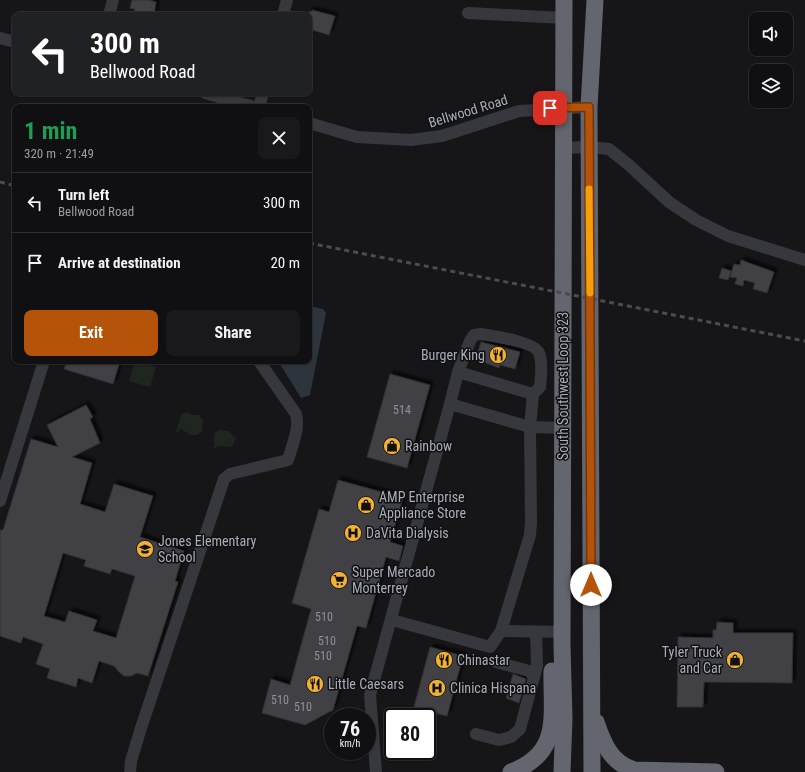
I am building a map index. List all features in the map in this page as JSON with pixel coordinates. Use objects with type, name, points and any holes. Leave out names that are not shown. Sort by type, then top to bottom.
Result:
[{"type":"highway","name":"South Southwest Loop 323","points":[[562,772],[564,719],[562,639],[564,428],[564,0]]},
{"type":"highway","name":"South Southwest Loop 323","points":[[592,772],[589,107],[595,0]]},
{"type":"highway","points":[[511,772],[529,763],[547,745],[551,729],[552,670],[562,639]]},
{"type":"highway","points":[[592,710],[607,749],[626,767],[634,770],[716,772]]},
{"type":"street","points":[[110,12],[113,0]]},
{"type":"street","points":[[284,12],[287,0]]},
{"type":"street","points":[[468,14],[563,18]]},
{"type":"street","points":[[0,38],[12,41]]},
{"type":"street","points":[[215,96],[243,104]]},
{"type":"street","name":"Bellwood Road","points":[[312,124],[358,137],[411,140],[442,136],[519,111],[589,107]]},
{"type":"street","points":[[563,148],[603,147],[616,154],[669,202],[711,228],[745,242],[805,260]]},
{"type":"street","points":[[376,772],[370,695],[392,620],[458,372],[470,341],[474,335],[481,334],[527,344],[538,350],[540,357],[540,387],[533,394],[530,427],[531,529],[502,631],[490,647],[392,620]]},
{"type":"street","points":[[0,501],[43,364]]},
{"type":"street","points":[[130,772],[131,761],[141,728],[224,479],[230,474],[288,460],[298,423],[296,414],[261,364]]},
{"type":"street","points":[[458,372],[533,394]]},
{"type":"street","points":[[450,404],[530,427],[564,428]]},
{"type":"street","points":[[502,631],[536,632],[562,639]]},
{"type":"street","points":[[476,734],[499,740],[511,737],[517,732],[521,725],[537,666],[536,632]]},
{"type":"street","points":[[496,662],[529,671],[534,678]]},
{"type":"shaded area","points":[[312,307],[323,309],[326,313],[310,395],[301,398],[280,364],[312,364]]},
{"type":"shaded area","points":[[134,364],[146,364],[156,367],[150,387],[129,381]]},
{"type":"shaded area","points":[[186,412],[192,415],[199,415],[203,420],[202,431],[197,435],[190,435],[180,428],[179,432],[176,432],[181,415]]},
{"type":"shaded area","points":[[219,430],[228,431],[236,438],[232,447],[221,446],[213,448],[215,443],[213,441],[215,433]]},
{"type":"building","points":[[132,0],[149,0],[156,2],[154,12],[134,12],[135,9],[130,8]]},
{"type":"building","points":[[312,10],[335,16],[329,35],[312,30]]},
{"type":"building","points":[[741,260],[774,272],[767,293],[753,289],[755,283],[744,280],[743,286],[735,284],[737,278],[730,277],[734,264],[740,265]]},
{"type":"building","points":[[722,268],[731,271],[728,280],[719,278]]},
{"type":"building","name":"Burger King","points":[[481,342],[520,352],[515,369],[500,365],[499,368],[476,359]]},
{"type":"building","points":[[66,364],[119,364],[113,384],[64,369]]},
{"type":"building","points":[[390,374],[430,385],[407,468],[367,457]]},
{"type":"building","points":[[86,405],[93,417],[90,419],[100,443],[72,457],[92,463],[80,504],[105,512],[114,484],[153,496],[140,537],[184,551],[175,581],[178,582],[148,676],[137,673],[131,676],[124,676],[114,666],[99,661],[92,683],[78,678],[76,687],[47,678],[50,669],[36,664],[43,644],[23,637],[21,643],[0,636],[0,530],[3,530],[31,439],[58,447],[47,425]],"holes":[[[63,553],[86,560],[84,566],[110,574],[112,569],[135,576],[116,638],[93,631],[97,620],[69,611],[65,622],[44,616]]]},
{"type":"building","points":[[338,480],[403,498],[390,542],[403,546],[399,561],[386,557],[366,628],[357,626],[334,708],[324,708],[324,715],[305,725],[262,713],[271,679],[290,685],[311,609],[292,603],[319,509],[329,512]]},
{"type":"building","name":"Tyler Truck and Car","points":[[717,622],[733,623],[733,633],[793,633],[792,683],[704,682],[703,707],[677,707],[678,637],[713,638],[713,630],[716,630]]},
{"type":"building","points":[[430,647],[463,656],[447,716],[436,713],[436,708],[414,707]]},
{"type":"building","points":[[513,674],[526,679],[519,703],[506,698]]},
{"type":"railway","points":[[0,182],[12,185]]},
{"type":"railway","points":[[312,244],[805,341]]},
{"type":"slow traffic","points":[[589,189],[590,293]]},
{"type":"place","name":"Burger King","points":[[498,355]]},
{"type":"place","name":"Rainbow","points":[[392,446]]},
{"type":"place","name":"AMP Enterprise Appliance Store","points":[[366,505]]},
{"type":"place","name":"DaVita Dialysis","points":[[353,533]]},
{"type":"place","name":"Jones Elementary School","points":[[145,549]]},
{"type":"place","name":"Super Mercado Monterrey","points":[[339,580]]},
{"type":"place","name":"Chinastar","points":[[444,660]]},
{"type":"place","name":"Tyler Truck and Car","points":[[735,660]]},
{"type":"place","name":"Little Caesars","points":[[315,684]]},
{"type":"place","name":"Clinica Hispana","points":[[437,688]]},
{"type":"route","points":[[550,108],[589,107],[591,585]]}]
